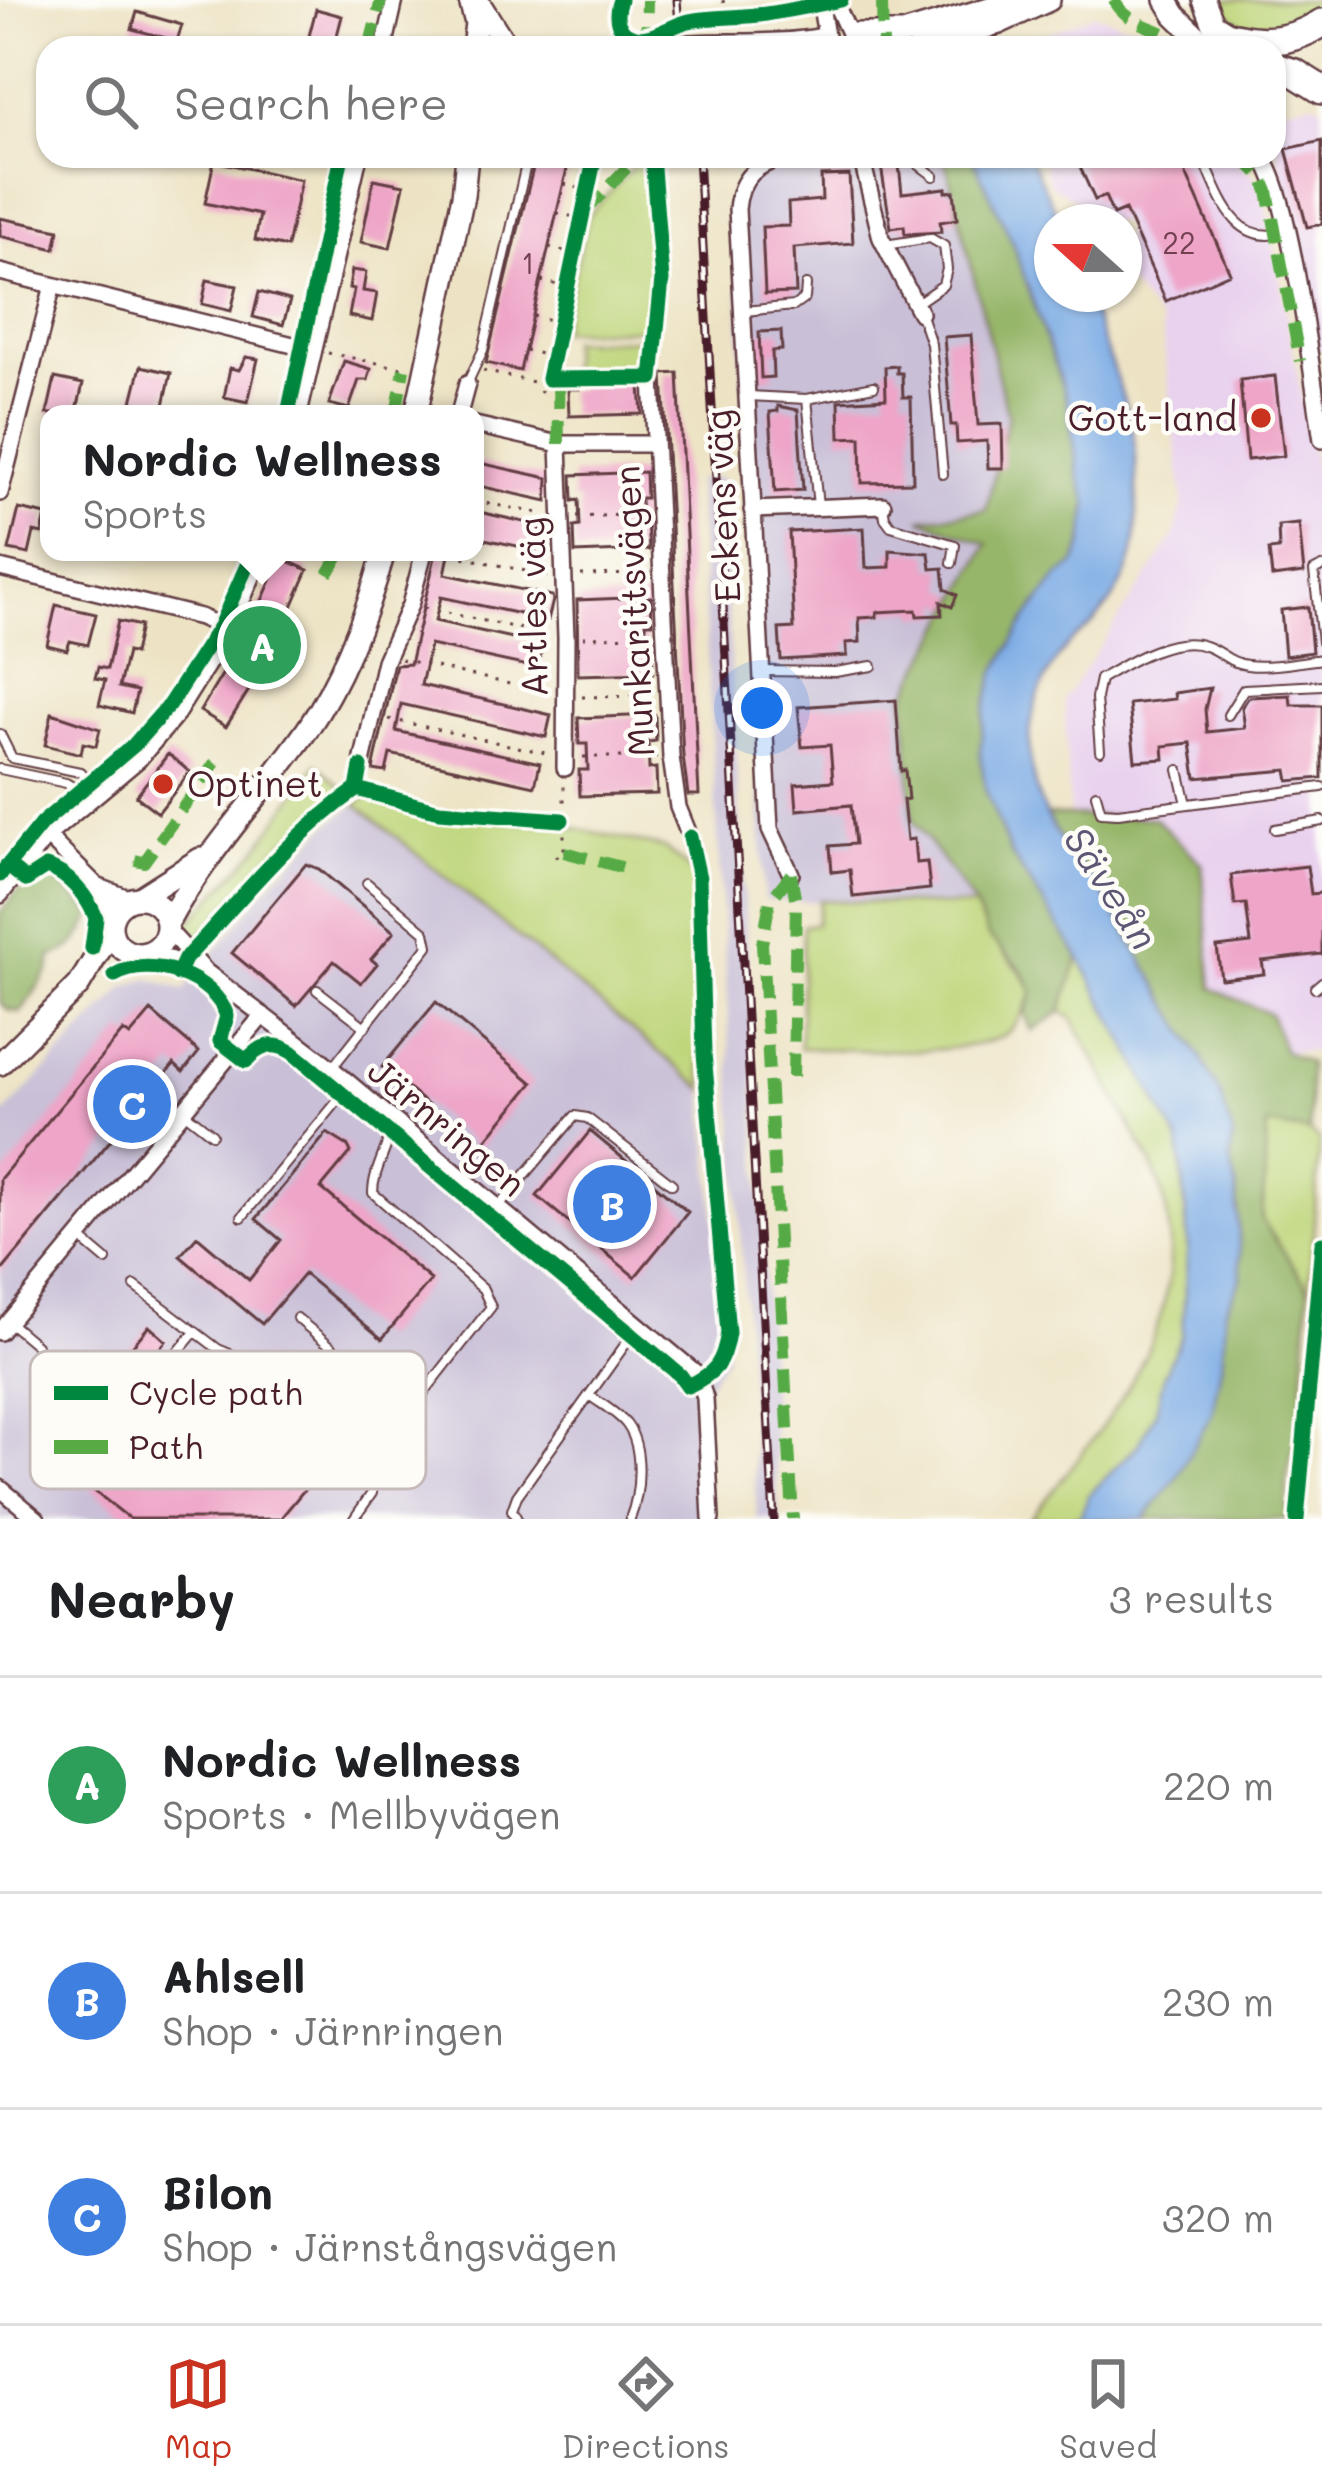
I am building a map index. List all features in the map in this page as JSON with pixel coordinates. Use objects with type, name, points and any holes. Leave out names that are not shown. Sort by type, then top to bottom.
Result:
[{"type":"highway","points":[[1286,37],[1310,31],[1322,22]]},
{"type":"highway","points":[[1286,71],[1322,90]]},
{"type":"main road","points":[[474,0],[500,36]]},
{"type":"main road","points":[[474,0],[477,36]]},
{"type":"main road","points":[[937,36],[1004,10],[1049,0]]},
{"type":"main road","points":[[1166,0],[1184,25],[1208,36]]},
{"type":"main road","points":[[1204,0],[1220,36]]},
{"type":"main road","points":[[421,405],[466,168]]},
{"type":"main road","points":[[463,196],[475,168]]},
{"type":"main road","points":[[79,985],[158,947],[210,852],[311,724],[360,625],[381,561]]},
{"type":"main road","points":[[0,1064],[79,985],[119,906],[210,852]]},
{"type":"main road","points":[[135,898],[155,903],[167,927]]},
{"type":"main road","points":[[111,924],[118,946],[141,953]]},
{"type":"street","points":[[387,36],[395,0]]},
{"type":"street","points":[[820,0],[837,36]]},
{"type":"street","points":[[835,0],[839,36]]},
{"type":"street","points":[[301,405],[355,168]]},
{"type":"street","name":"Eckens väg","points":[[755,168],[738,196],[752,510],[770,829],[791,874]]},
{"type":"street","points":[[864,168],[884,245],[918,308]]},
{"type":"street","points":[[1268,168],[1277,184],[1287,231],[1322,440]]},
{"type":"street","points":[[0,272],[313,350]]},
{"type":"street","points":[[0,493],[53,285]]},
{"type":"street","points":[[462,405],[471,377]]},
{"type":"street","name":"Munkarittsvägen","points":[[652,378],[671,757],[678,807],[690,837]]},
{"type":"street","points":[[484,427],[559,444],[655,444]]},
{"type":"street","name":"Artles väg","points":[[559,444],[565,763]]},
{"type":"street","points":[[752,510],[883,505]]},
{"type":"street","points":[[0,895],[47,836],[139,759],[174,718],[229,630],[258,561]]},
{"type":"street","points":[[361,767],[387,656],[410,604],[422,561]]},
{"type":"street","points":[[0,568],[200,617],[229,630]]},
{"type":"street","points":[[47,836],[97,886],[111,924]]},
{"type":"street","points":[[97,886],[135,898]]},
{"type":"street","name":"Järnringen","points":[[167,927],[206,972],[332,1069],[701,1380],[711,1519]]},
{"type":"street","name":"Järnringen","points":[[141,953],[206,972]]},
{"type":"street","points":[[4,1327],[263,1015]]},
{"type":"street","points":[[0,1488],[25,1515]]},
{"type":"lane","points":[[471,377],[525,168]]},
{"type":"lane","points":[[923,168],[934,176]]},
{"type":"lane","points":[[1208,168],[1241,229],[1253,235],[1287,231]]},
{"type":"lane","points":[[884,245],[930,238],[944,245],[943,285],[918,308],[931,344],[943,474]]},
{"type":"lane","points":[[742,311],[794,306],[805,298],[806,286]]},
{"type":"lane","points":[[747,396],[807,400],[874,386]]},
{"type":"lane","points":[[807,400],[818,508]]},
{"type":"lane","points":[[883,505],[891,526],[955,545],[952,562]]},
{"type":"lane","points":[[1322,567],[1314,572],[1322,642]]},
{"type":"lane","points":[[1100,751],[1096,698],[1100,679],[1125,664],[1182,642],[1207,646],[1227,661],[1251,666],[1322,659]]},
{"type":"lane","points":[[761,671],[835,672],[872,666]]},
{"type":"lane","points":[[1228,715],[1244,688],[1322,686]]},
{"type":"lane","points":[[0,734],[12,758],[80,772],[98,794]]},
{"type":"lane","points":[[0,769],[98,794]]},
{"type":"lane","points":[[1178,770],[1187,804]]},
{"type":"lane","points":[[1096,794],[1101,812],[1108,813],[1322,787]]},
{"type":"lane","points":[[1275,829],[1322,821]]},
{"type":"lane","points":[[332,1069],[428,941],[419,927],[367,883]]},
{"type":"lane","points":[[317,989],[364,1027]]},
{"type":"lane","points":[[242,1217],[350,1085]]},
{"type":"lane","points":[[182,1111],[212,1134]]},
{"type":"lane","points":[[497,1208],[575,1116],[587,1118],[672,1184]]},
{"type":"lane","points":[[392,1120],[389,1146],[373,1193],[483,1288],[491,1307],[426,1390]]},
{"type":"lane","points":[[78,1237],[106,1260]]},
{"type":"lane","points":[[135,1286],[223,1351]]},
{"type":"lane","points":[[297,1318],[337,1351]]},
{"type":"lane","points":[[517,1519],[513,1503],[639,1325]]},
{"type":"lane","points":[[4,1327],[36,1345]]},
{"type":"lane","points":[[179,1351],[194,1333]]},
{"type":"lane","points":[[589,1395],[622,1419],[634,1439],[637,1482],[630,1519]]},
{"type":"lane","points":[[354,1519],[372,1489]]},
{"type":"path","points":[[723,0],[728,18]]},
{"type":"path","points":[[564,184],[589,190]]},
{"type":"path","points":[[557,213],[583,219]]},
{"type":"path","points":[[549,247],[575,254]]},
{"type":"path","points":[[541,281],[567,287]]},
{"type":"path","points":[[533,316],[559,322]]},
{"type":"path","points":[[313,350],[425,374]]},
{"type":"path","points":[[525,350],[551,357]]},
{"type":"path","points":[[471,377],[545,382],[540,393]]},
{"type":"path","points":[[410,604],[566,638],[665,635]]},
{"type":"path","points":[[387,656],[566,695],[668,695]]},
{"type":"path","points":[[373,715],[565,763],[671,757]]},
{"type":"path","points":[[556,857],[564,852],[565,763]]},
{"type":"shaded area","points":[[1094,14],[1150,36],[1042,36]]},
{"type":"shaded area","points":[[1314,101],[1322,107],[1322,349],[1314,350],[1280,168],[1286,168],[1286,107]]},
{"type":"shaded area","points":[[947,168],[1008,416],[987,511],[924,519],[989,543],[905,698],[913,820],[976,907],[764,900],[734,194],[745,171]]},
{"type":"shaded area","points":[[1045,168],[1245,168],[1264,192],[1322,508],[1322,1044],[1318,1051],[1284,1051],[1270,1014],[1212,988],[1202,864],[1156,818],[1070,818],[1064,700],[1174,537],[1183,502],[1161,322],[1142,299],[1142,204],[1079,202],[1050,184]]},
{"type":"shaded area","points":[[721,478],[779,1519],[757,1519],[697,479]]},
{"type":"shaded area","points":[[356,804],[704,1089],[726,1358],[693,1407],[699,1519],[0,1519],[0,1118],[126,986],[149,979],[184,990],[266,889],[328,825]]},
{"type":"green space","points":[[1222,0],[1322,0],[1322,12],[1283,26],[1259,28],[1236,20],[1224,10]]},
{"type":"green space","points":[[633,168],[643,168],[656,281],[649,329],[560,331],[589,214]]},
{"type":"green space","points":[[947,168],[978,168],[1012,241],[1067,400],[1079,477],[1088,503],[1083,544],[1075,564],[1057,578],[1027,618],[1010,852],[1079,957],[1061,1012],[1032,1031],[1025,1014],[1033,992],[1022,970],[988,936],[976,907],[913,820],[905,697],[988,544],[921,519],[986,510],[1008,416]]},
{"type":"green space","points":[[646,339],[647,367],[569,370],[570,341]]},
{"type":"green space","points":[[317,764],[346,791],[277,849],[194,943],[187,933],[185,915],[210,872],[215,876],[191,910],[192,920],[257,849]]},
{"type":"green space","points":[[370,795],[438,814],[566,826],[664,848],[698,877],[698,1046],[704,1089],[356,804]]},
{"type":"green space","points":[[1046,815],[1155,818],[1202,864],[1212,988],[1270,1014],[1284,1051],[1309,1063],[1310,1132],[1267,1125],[1262,1220],[1309,1289],[1301,1415],[1287,1477],[1287,1519],[1144,1519],[1176,1478],[1223,1356],[1225,1310],[1241,1278],[1236,1184],[1230,1159],[1233,1136],[1202,1060],[1096,882],[1073,860]]},
{"type":"green space","points":[[50,875],[93,914],[72,946],[51,956],[49,970],[21,1012],[9,1010],[0,1003],[0,913],[23,885]]},
{"type":"green space","points":[[820,900],[976,907],[987,931],[1033,992],[1008,1032],[968,1046],[800,1048],[803,926],[816,924]]},
{"type":"green space","points":[[1079,957],[1179,1142],[1188,1245],[1182,1335],[1164,1375],[1156,1412],[1139,1443],[1089,1495],[1082,1516],[1030,1519],[1117,1405],[1141,1364],[1159,1322],[1169,1278],[1170,1232],[1156,1176],[1073,1019],[1061,1011]]},
{"type":"green space","points":[[1267,1124],[1310,1132],[1320,1140],[1309,1289],[1262,1221]]},
{"type":"water","points":[[978,168],[1035,168],[1052,204],[1034,204],[1034,305],[1012,241]]},
{"type":"water","points":[[1037,312],[1092,312],[1133,433],[1137,518],[1130,564],[1121,585],[1047,676],[1030,738],[1032,769],[1053,829],[1096,882],[1202,1060],[1221,1096],[1233,1136],[1230,1159],[1236,1184],[1241,1278],[1225,1310],[1223,1356],[1212,1413],[1176,1478],[1144,1519],[1079,1519],[1089,1495],[1139,1444],[1156,1411],[1164,1375],[1182,1335],[1188,1245],[1179,1142],[1079,957],[1010,852],[985,788],[980,751],[995,673],[1027,618],[1057,578],[1075,564],[1083,544],[1088,503],[1079,477],[1067,400]]},
{"type":"building","points":[[316,9],[342,16],[337,36],[309,36]]},
{"type":"building","points":[[137,12],[182,25],[179,36],[132,29]]},
{"type":"building","points":[[1322,141],[1322,224],[1307,227],[1286,149]]},
{"type":"building","points":[[212,168],[246,168],[301,180],[287,247],[255,240],[260,215],[205,203]]},
{"type":"building","points":[[533,168],[567,168],[520,371],[486,363]]},
{"type":"building","points":[[881,168],[899,168],[902,193],[954,191],[957,219],[940,222],[941,232],[905,234],[904,226],[891,228]]},
{"type":"building","points":[[1080,168],[1183,168],[1230,273],[1166,301],[1142,248],[1142,204],[1108,204],[1105,196],[1095,200]]},
{"type":"building","points":[[849,175],[853,243],[794,248],[796,293],[765,294],[762,227],[789,226],[788,203],[822,200],[821,176]]},
{"type":"building","points":[[374,179],[404,185],[390,248],[361,242]]},
{"type":"building","points":[[0,218],[59,230],[55,249],[0,236]]},
{"type":"building","points":[[352,270],[366,272],[363,291],[377,293],[372,321],[349,316]]},
{"type":"building","points":[[207,280],[237,286],[231,311],[202,304]]},
{"type":"building","points":[[259,292],[290,300],[283,325],[253,317]]},
{"type":"building","points":[[781,331],[782,350],[772,351],[773,377],[761,378],[759,332]]},
{"type":"building","points":[[971,335],[978,425],[1002,424],[1003,468],[988,468],[987,441],[957,443],[956,425],[951,425],[944,337]]},
{"type":"building","points":[[246,357],[258,359],[248,402],[224,397],[230,368],[239,370]]},
{"type":"building","points":[[344,361],[371,369],[368,380],[359,380],[350,405],[329,404]]},
{"type":"building","points":[[141,366],[171,373],[164,405],[132,402]]},
{"type":"building","points":[[897,366],[903,397],[911,397],[913,482],[862,483],[861,437],[840,438],[839,401],[886,398],[885,367]]},
{"type":"building","points":[[678,373],[699,795],[688,795],[683,756],[663,374]]},
{"type":"building","name":"Gott-land","points":[[1275,376],[1284,456],[1247,460],[1240,380]]},
{"type":"building","points":[[55,378],[83,384],[78,405],[49,405]]},
{"type":"building","points":[[636,380],[642,414],[569,416],[568,389],[579,389],[578,381]]},
{"type":"building","points":[[778,406],[798,410],[803,490],[775,492],[770,412],[778,411]]},
{"type":"building","points":[[484,464],[548,478],[547,501],[484,487]]},
{"type":"building","points":[[645,472],[641,524],[647,524],[649,550],[575,553],[579,500],[573,501],[572,475]]},
{"type":"building","points":[[19,509],[40,514],[40,534],[34,532],[29,554],[9,550]]},
{"type":"building","points":[[484,513],[541,526],[536,550],[484,539]]},
{"type":"building","points":[[1299,524],[1304,573],[1272,577],[1269,550],[1279,549],[1278,526]]},
{"type":"building","points":[[864,528],[866,568],[890,567],[890,550],[929,553],[931,569],[943,568],[945,589],[957,595],[952,607],[941,602],[942,615],[917,616],[916,610],[877,612],[877,617],[859,618],[860,642],[846,643],[847,656],[781,660],[779,629],[794,628],[789,532]]},
{"type":"building","points":[[280,561],[308,570],[275,645],[286,651],[280,662],[270,656],[226,727],[200,711],[248,632]]},
{"type":"building","points":[[434,561],[448,561],[445,574],[552,596],[548,620],[441,597],[435,621],[543,645],[537,668],[430,645],[421,685],[551,715],[546,737],[401,704],[396,731],[540,763],[535,786],[390,754],[386,772],[373,770],[396,665],[410,664]]},
{"type":"building","points":[[651,597],[652,623],[646,623],[646,646],[652,646],[653,673],[578,675],[577,600]]},
{"type":"building","points":[[56,605],[96,614],[88,645],[70,641],[67,650],[47,645]]},
{"type":"building","points":[[1308,607],[1312,652],[1285,656],[1281,610]]},
{"type":"building","points":[[118,621],[140,626],[134,654],[127,652],[119,687],[137,691],[132,713],[99,705],[105,680],[95,678],[98,667],[107,669]]},
{"type":"building","points":[[1210,688],[1207,732],[1245,728],[1242,707],[1249,697],[1290,695],[1291,705],[1322,705],[1322,778],[1289,781],[1287,770],[1196,778],[1191,743],[1163,746],[1164,759],[1135,761],[1129,704],[1175,699],[1174,693]]},
{"type":"building","points":[[896,700],[908,799],[903,800],[907,840],[914,839],[916,863],[927,862],[930,889],[853,897],[850,870],[832,872],[830,846],[855,844],[851,805],[797,810],[795,784],[833,781],[830,745],[802,747],[798,707]]},
{"type":"building","points":[[52,713],[100,729],[96,746],[83,743],[81,754],[45,745]]},
{"type":"building","points":[[655,715],[656,741],[648,742],[649,769],[656,768],[657,794],[580,796],[579,770],[588,770],[587,744],[579,744],[578,718]]},
{"type":"building","name":"Optinet","points":[[168,754],[190,772],[158,813],[136,796]]},
{"type":"building","points":[[306,864],[319,869],[394,932],[371,959],[377,964],[361,983],[334,961],[296,1006],[232,953]]},
{"type":"building","points":[[1307,866],[1311,894],[1322,893],[1322,954],[1262,961],[1264,974],[1221,979],[1217,947],[1251,943],[1246,904],[1235,905],[1231,875]]},
{"type":"building","points":[[436,1002],[533,1083],[479,1148],[382,1067]]},
{"type":"building","points":[[151,1011],[199,1052],[183,1072],[174,1064],[0,1273],[0,1179],[123,1031],[130,1036]]},
{"type":"building","points":[[590,1131],[688,1212],[635,1277],[537,1196]]},
{"type":"building","points":[[327,1133],[351,1152],[321,1188],[431,1280],[382,1339],[304,1274],[262,1324],[180,1256],[197,1236],[249,1280],[281,1240],[256,1219]]},
{"type":"building","points":[[149,1326],[166,1341],[158,1351],[128,1351]]},
{"type":"building","points":[[92,1489],[305,1489],[280,1519],[130,1519]]},
{"type":"railway","points":[[677,0],[680,36]]},
{"type":"railway","points":[[699,168],[774,1519]]},
{"type":"marked path","points":[[372,36],[381,0]]},
{"type":"marked path","points":[[646,36],[647,0]]},
{"type":"marked path","points":[[1114,0],[1129,17],[1168,36]]},
{"type":"marked path","points":[[882,3],[883,36]]},
{"type":"marked path","points":[[585,211],[626,168]]},
{"type":"marked path","points":[[1253,168],[1268,191],[1300,361]]},
{"type":"marked path","points":[[398,405],[404,369]]},
{"type":"marked path","points":[[559,444],[558,380],[564,374]]},
{"type":"marked path","points":[[328,574],[336,561]]},
{"type":"marked path","points":[[135,860],[144,862],[222,753]]},
{"type":"marked path","points":[[564,852],[628,869]]},
{"type":"marked path","points":[[791,874],[770,901],[762,944],[793,1519]]},
{"type":"marked path","points":[[791,874],[796,903],[793,1077]]},
{"type":"cycle path","points":[[620,0],[617,18],[621,28],[633,36]]},
{"type":"cycle path","points":[[651,36],[689,21],[766,14],[841,0]]},
{"type":"cycle path","points":[[290,405],[339,168]]},
{"type":"cycle path","points":[[592,168],[548,379],[652,378],[662,280],[653,168]]},
{"type":"cycle path","points":[[0,875],[42,823],[134,745],[169,705],[220,626],[249,561]]},
{"type":"cycle path","points":[[178,974],[185,959],[267,869],[357,789],[361,767]]},
{"type":"cycle path","points":[[357,789],[439,811],[562,820]]},
{"type":"cycle path","points":[[115,975],[130,969],[163,969],[209,990],[227,1016],[220,1041],[246,1061],[267,1046],[292,1052],[688,1386],[717,1366],[728,1333],[704,1053],[699,878],[690,837]]},
{"type":"cycle path","points":[[7,865],[26,880],[46,867],[76,887],[96,918],[92,948]]},
{"type":"cycle path","points":[[1297,1519],[1322,1243]]},
{"type":"place","name":"Gott-land","points":[[1261,418]]},
{"type":"place","name":"Nordic Wellness","points":[[262,645]]},
{"type":"place","name":"Optinet","points":[[163,784]]},
{"type":"place","name":"Bilon","points":[[132,1104]]},
{"type":"place","name":"Ahlsell","points":[[612,1204]]},
{"type":"water label","name":"Säveån","points":[[1111,888]]}]
